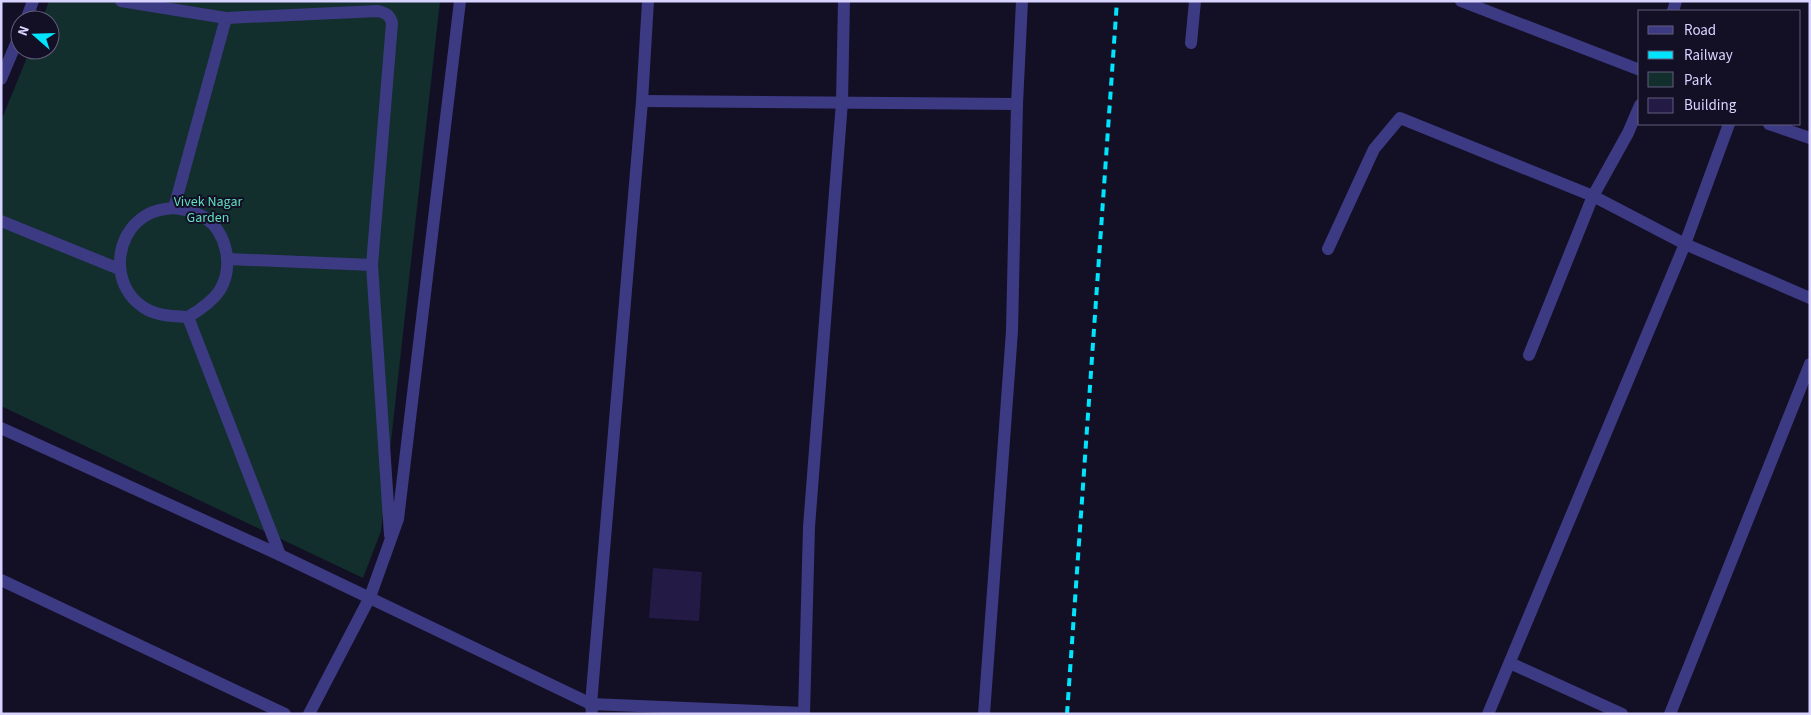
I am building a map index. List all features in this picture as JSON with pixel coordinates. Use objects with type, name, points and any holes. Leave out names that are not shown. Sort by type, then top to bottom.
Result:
[{"type":"street","points":[[121,1],[226,18],[378,11],[388,14],[391,18],[372,265],[390,542]]},
{"type":"street","points":[[309,714],[370,597],[398,519],[460,1]]},
{"type":"street","points":[[591,709],[642,101],[648,1]]},
{"type":"street","points":[[1,428],[370,597],[591,709],[804,713],[809,527],[842,102],[844,1]]},
{"type":"street","points":[[984,714],[1012,331],[1017,104],[1022,1]]},
{"type":"street","points":[[1191,43],[1195,1]]},
{"type":"street","points":[[1461,1],[1638,69]]},
{"type":"street","points":[[174,208],[226,18]]},
{"type":"street","points":[[1,80],[10,58]]},
{"type":"street","points":[[642,101],[1017,104]]},
{"type":"street","points":[[1529,355],[1593,196],[1628,133],[1638,110]]},
{"type":"street","points":[[1328,249],[1374,149],[1400,118],[1593,196],[1686,244],[1810,298]]},
{"type":"street","points":[[1488,714],[1686,244],[1729,125]]},
{"type":"street","points":[[1773,125],[1810,138]]},
{"type":"street","points":[[174,208],[190,210],[210,223],[224,243],[227,259],[226,276],[220,289],[211,301],[188,317],[157,314],[143,307],[132,297],[124,284],[119,269],[124,239],[133,226],[144,216],[159,210],[174,208]]},
{"type":"street","points":[[1,221],[119,269]]},
{"type":"street","points":[[227,259],[372,265]]},
{"type":"street","points":[[188,317],[280,555]]},
{"type":"street","points":[[1670,714],[1810,364]]},
{"type":"street","points":[[1,580],[285,714]]},
{"type":"street","points":[[1510,664],[1622,714]]},
{"type":"green space","name":"Vivek Nagar Garden","points":[[49,1],[440,1],[381,531],[363,578],[1,406],[1,121],[26,60],[60,60],[60,10],[46,10]]},
{"type":"building","points":[[653,568],[702,572],[699,621],[649,618]]},
{"type":"railway","points":[[1067,714],[1117,1]]}]
